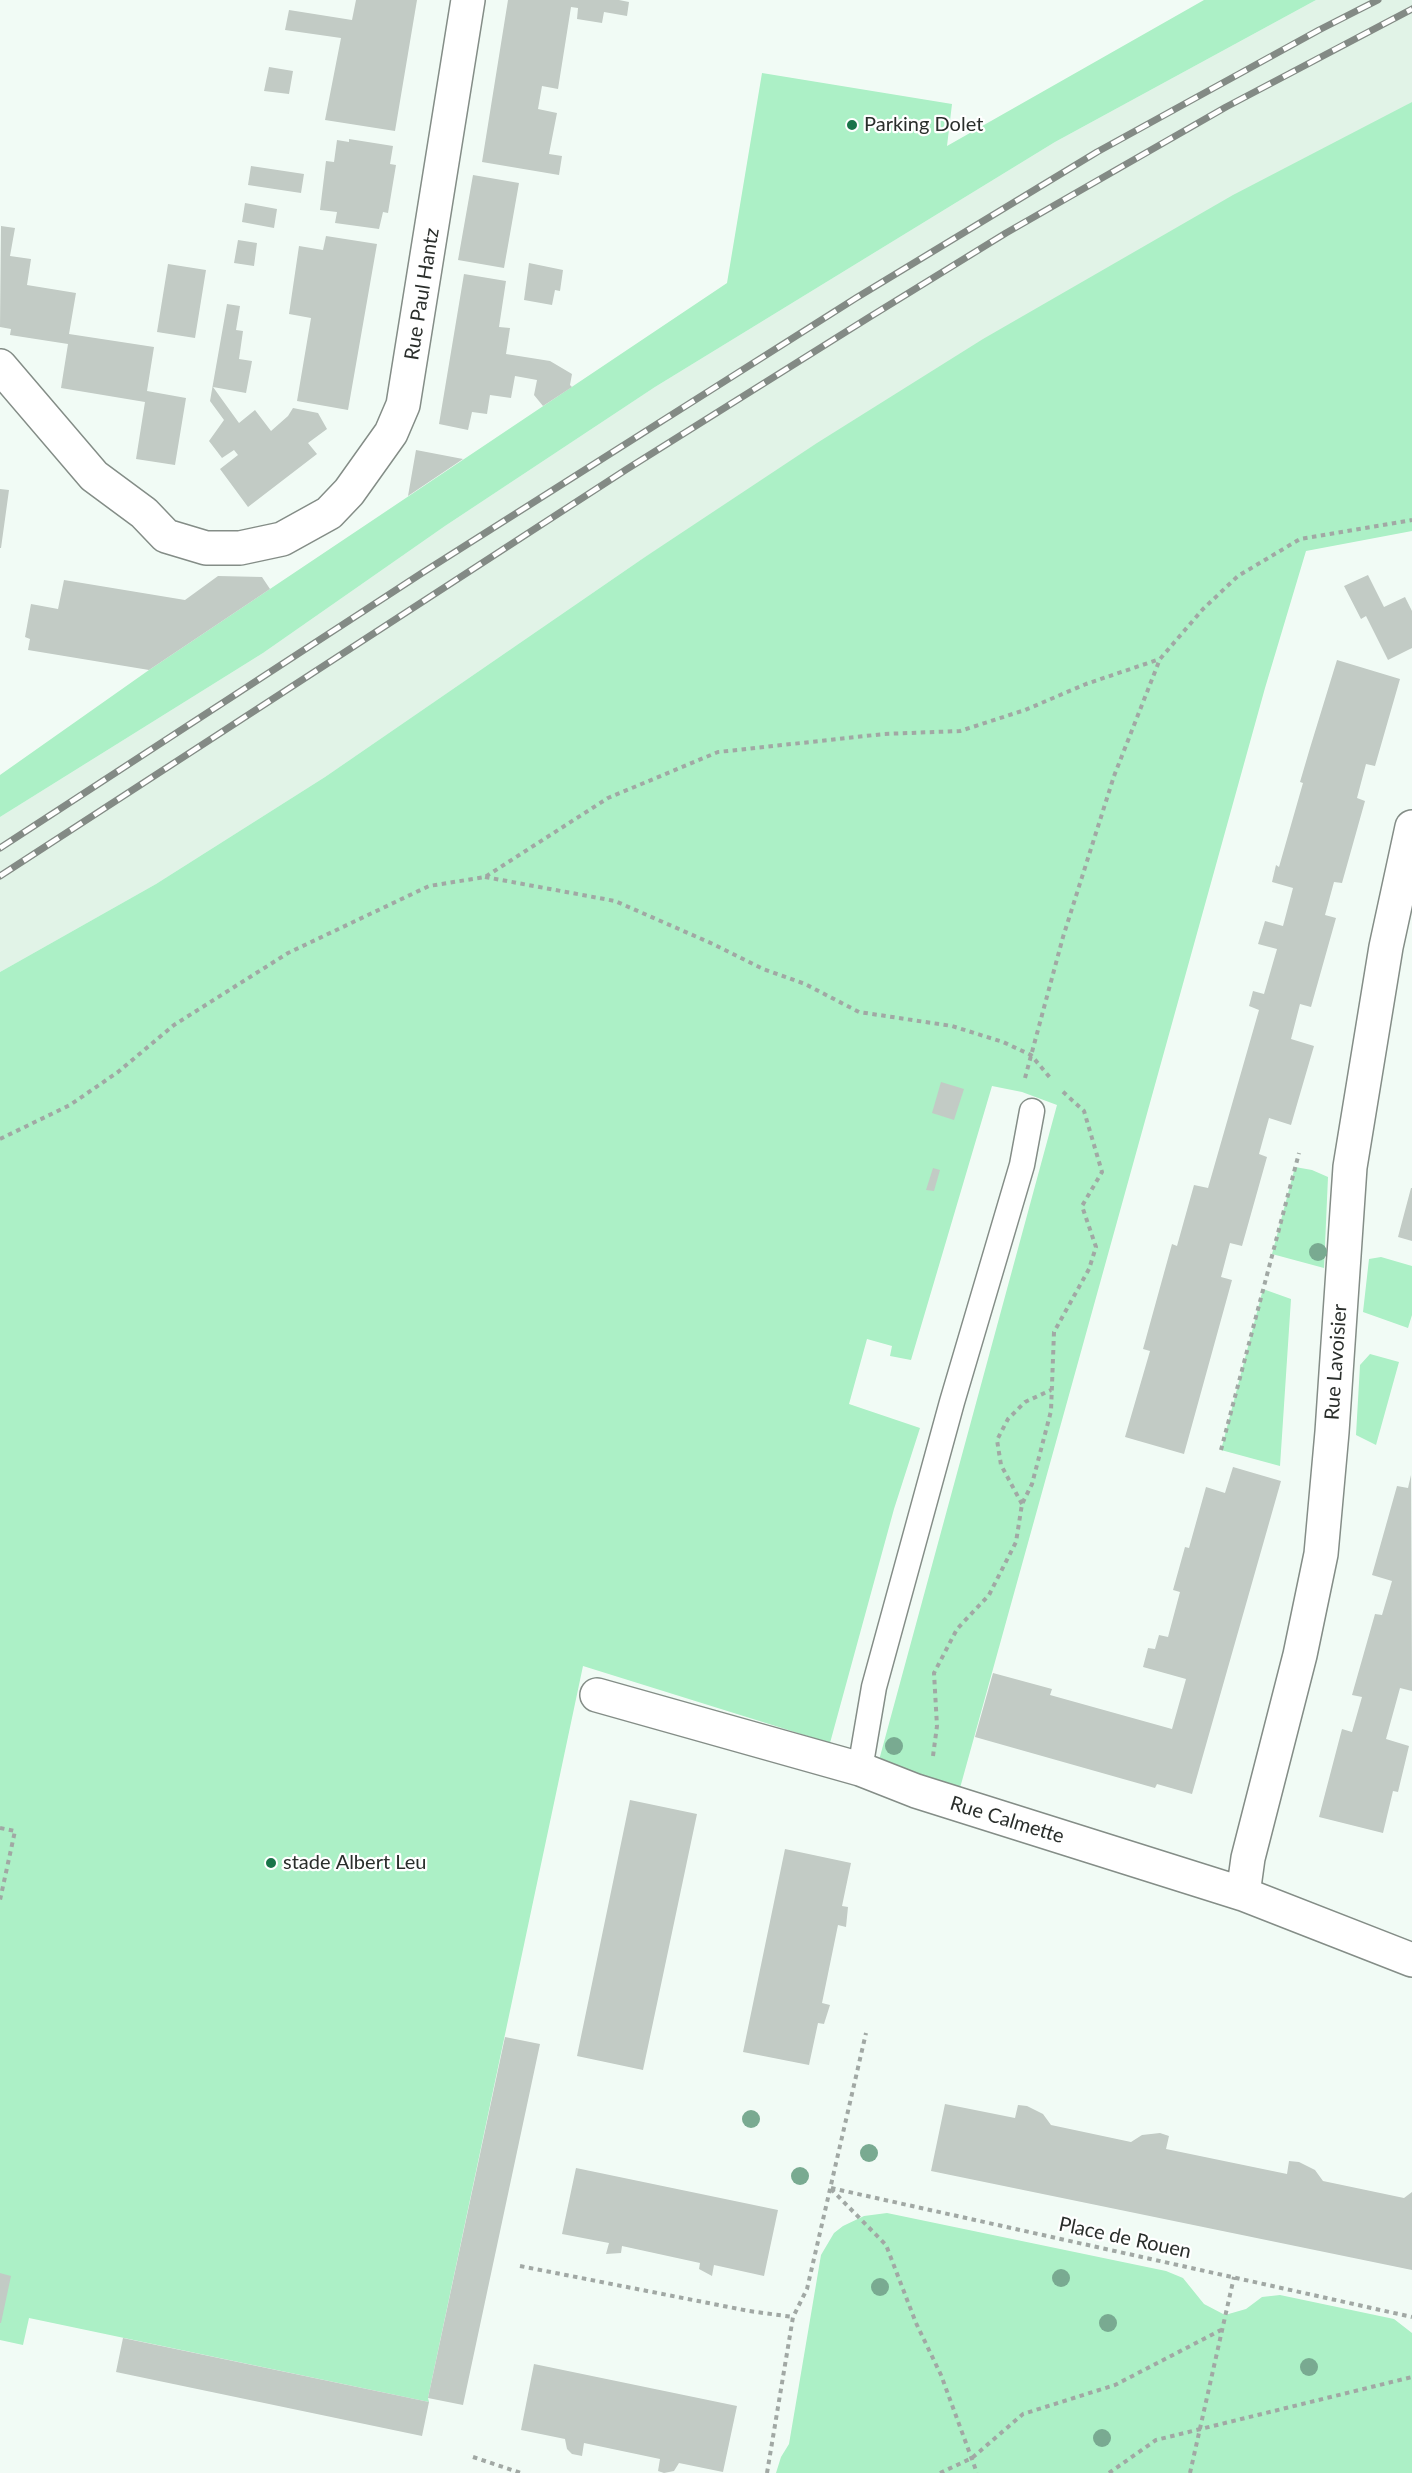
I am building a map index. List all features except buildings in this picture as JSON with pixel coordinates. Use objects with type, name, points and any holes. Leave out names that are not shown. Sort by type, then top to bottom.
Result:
[{"type":"street","name":"Rue Paul Hantz","points":[[0,366],[94,476],[144,513],[166,536],[206,548],[240,548],[282,539],[329,513],[349,492],[391,433],[403,405],[468,0]]},
{"type":"street","name":"Rue Lavoisier","points":[[1243,1894],[1248,1858],[1300,1655],[1321,1554],[1332,1432],[1350,1167],[1386,947],[1412,827]]},
{"type":"street","name":"Rue Calmette","points":[[597,1695],[860,1769],[916,1791],[1243,1894],[1412,1960]]},
{"type":"lane","points":[[860,1769],[874,1687],[952,1402],[1022,1165],[1032,1111]]},
{"type":"path","points":[[1031,1055],[1063,937],[1114,776],[1160,659],[1203,609],[1238,576],[1300,539],[1412,520]]},
{"type":"path","points":[[485,877],[608,798],[718,752],[884,734],[960,731],[1025,710],[1086,684],[1160,659]]},
{"type":"path","points":[[0,1139],[70,1105],[118,1072],[174,1025],[288,953],[429,886],[485,877],[615,901],[713,944],[763,969],[805,984],[859,1011],[952,1026],[1004,1042],[1031,1055],[1056,1085],[1084,1111],[1102,1172],[1082,1206],[1096,1247],[1089,1269],[1054,1332],[1051,1411],[1032,1484],[1022,1504],[1016,1542],[989,1595],[957,1629],[934,1673],[937,1726],[931,1767],[916,1791]]},
{"type":"path","points":[[1221,1450],[1299,1153]]},
{"type":"path","points":[[1022,1504],[1001,1465],[997,1440],[1008,1419],[1025,1401],[1051,1390]]},
{"type":"path","points":[[0,1828],[15,1831],[0,1900]]},
{"type":"path","points":[[767,2473],[793,2317],[807,2289],[866,2033]]},
{"type":"path","points":[[831,2188],[886,2245],[916,2323],[941,2375],[977,2473]]},
{"type":"path","name":"Place de Rouen","points":[[831,2188],[1412,2317]]},
{"type":"path","points":[[520,2266],[749,2312],[793,2317]]},
{"type":"path","points":[[1190,2473],[1234,2277]]},
{"type":"path","points":[[940,2473],[972,2458],[1023,2414],[1115,2385],[1221,2330]]},
{"type":"path","points":[[1109,2473],[1156,2440],[1412,2377]]},
{"type":"path","points":[[473,2457],[521,2473]]},
{"type":"shaded area","points":[[1316,0],[1412,0],[1412,102],[642,559],[325,777],[156,884],[0,972],[0,817],[263,653],[445,526],[655,387],[1055,142]]},
{"type":"green space","points":[[1204,0],[1316,0],[1055,142],[655,387],[445,526],[263,653],[0,817],[0,775],[149,670],[727,283],[762,73],[952,104],[947,146]]},
{"type":"green space","points":[[1412,102],[1412,531],[1306,551],[1265,688],[960,1788],[878,1764],[1057,1105],[1022,1092],[992,1086],[911,1360],[890,1356],[892,1346],[867,1339],[849,1404],[920,1428],[894,1509],[830,1743],[583,1666],[429,2402],[29,2318],[23,2345],[0,2340],[0,972],[156,884],[325,777],[642,559],[817,443],[983,339],[1233,195]]},
{"type":"green space","points":[[1295,1167],[1312,1170],[1328,1177],[1324,1268],[1272,1254]]},
{"type":"green space","points":[[1381,1257],[1412,1266],[1412,1315],[1408,1328],[1363,1312],[1369,1259]]},
{"type":"green space","points":[[1263,1289],[1291,1299],[1280,1466],[1221,1450]]},
{"type":"green space","points":[[1370,1354],[1399,1362],[1376,1445],[1356,1435],[1360,1365]]},
{"type":"green space","points":[[887,2213],[1166,2271],[1183,2278],[1204,2304],[1225,2315],[1246,2309],[1262,2297],[1280,2295],[1394,2319],[1412,2333],[1412,2473],[776,2473],[781,2457],[789,2444],[821,2255],[834,2233],[843,2226],[864,2216]]},
{"type":"railway","points":[[0,848],[422,573],[856,298],[1097,152],[1378,0]]},
{"type":"railway","points":[[0,876],[627,469],[1006,233],[1226,107],[1412,9]]},
{"type":"place","name":"Parking Dolet","points":[[852,125]]},
{"type":"place","name":"stade Albert Leu","points":[[271,1863]]}]
